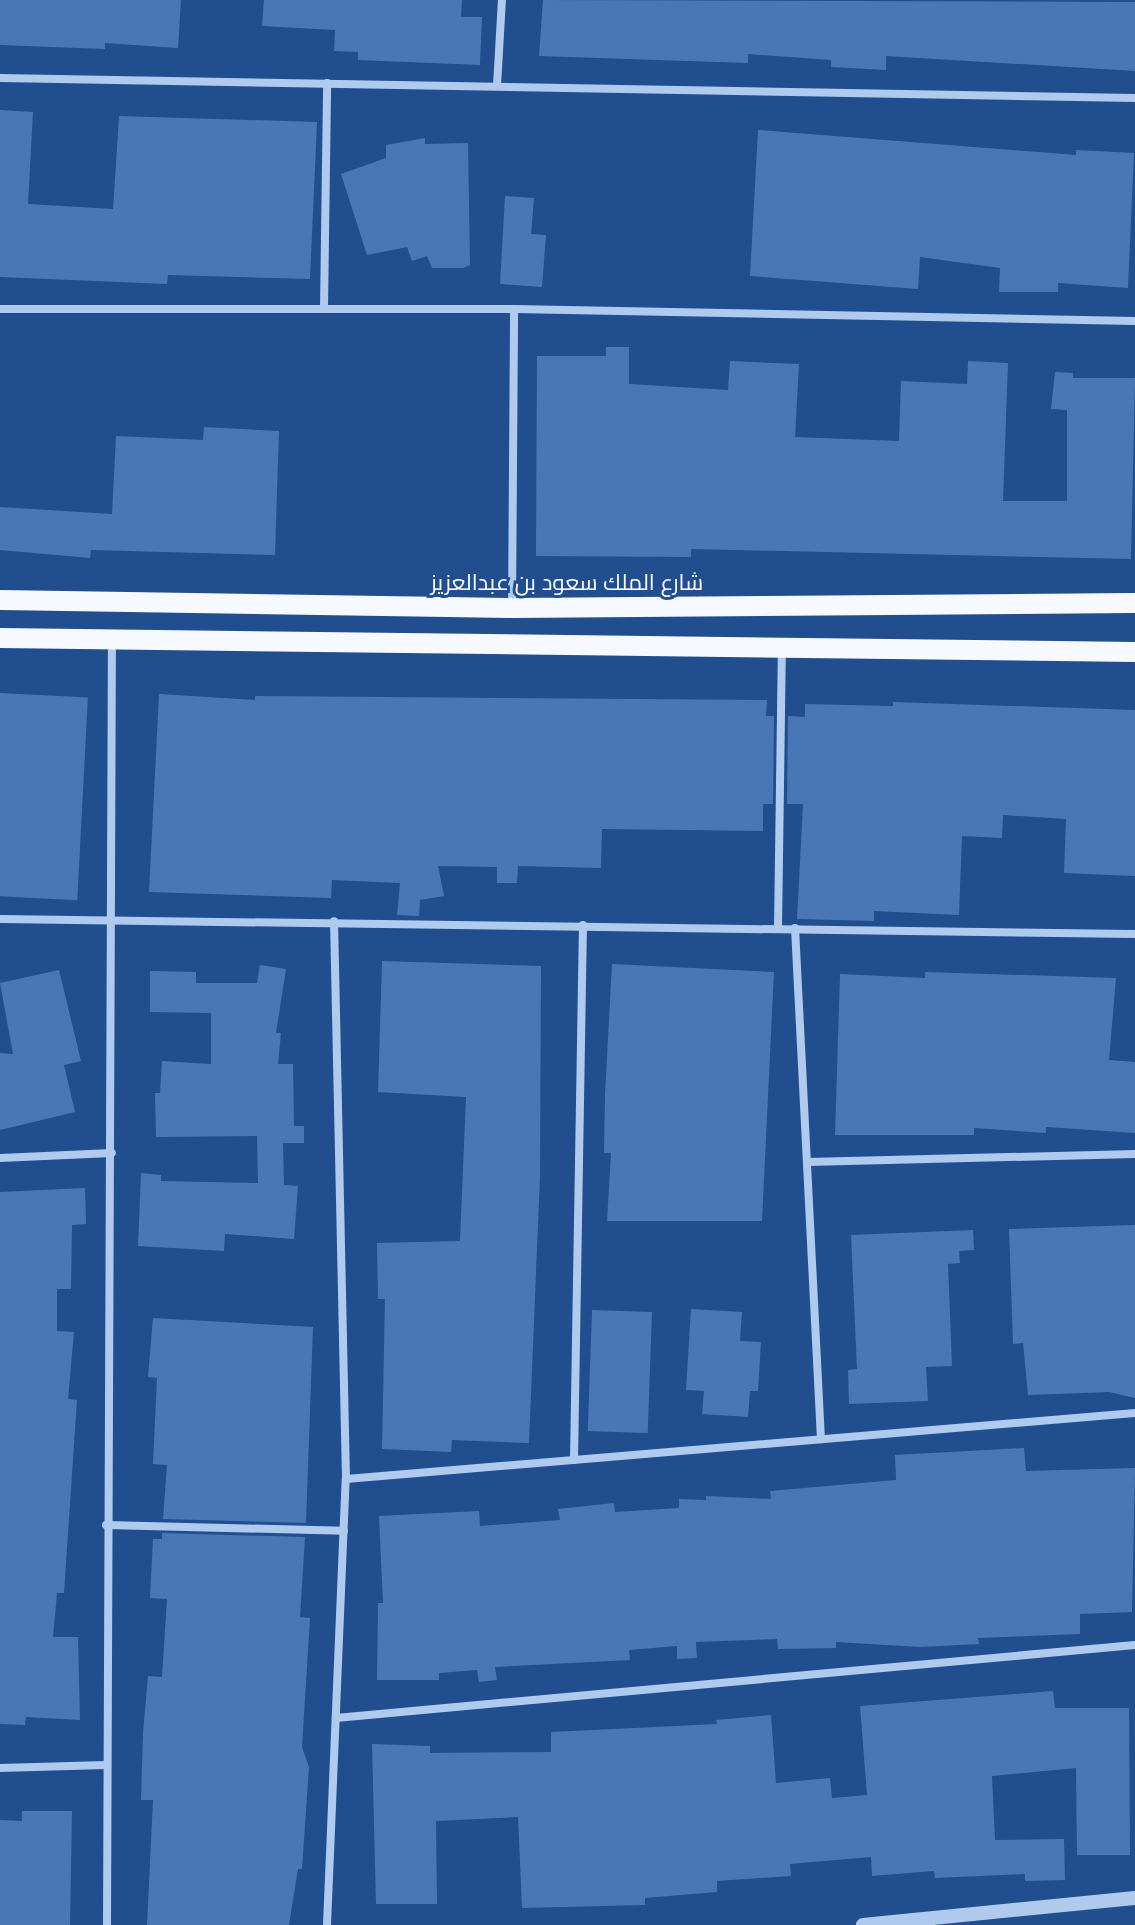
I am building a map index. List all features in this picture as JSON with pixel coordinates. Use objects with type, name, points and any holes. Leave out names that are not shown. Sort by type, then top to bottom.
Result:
[{"type":"main road","name":"شارع الملك سعود بن عبدالعزيز","points":[[0,600],[512,608],[1135,603]]},
{"type":"main road","points":[[0,638],[1135,652]]},
{"type":"street","points":[[497,86],[502,0]]},
{"type":"street","points":[[0,78],[1135,98]]},
{"type":"street","points":[[324,309],[327,83]]},
{"type":"street","points":[[0,309],[514,309],[1135,321]]},
{"type":"street","points":[[512,608],[514,309]]},
{"type":"street","points":[[107,1925],[106,1525],[112,1153],[112,639]]},
{"type":"street","points":[[778,928],[782,648]]},
{"type":"street","points":[[0,919],[113,917],[1135,934]]},
{"type":"street","points":[[327,1925],[346,1479],[334,921]]},
{"type":"street","points":[[574,1460],[583,925]]},
{"type":"street","points":[[795,928],[821,1439]]},
{"type":"street","points":[[0,1158],[112,1153]]},
{"type":"street","points":[[807,1162],[1135,1154]]},
{"type":"street","points":[[346,1479],[1135,1413]]},
{"type":"street","points":[[106,1525],[344,1531]]},
{"type":"street","points":[[336,1718],[1135,1645]]},
{"type":"street","points":[[0,1768],[106,1765]]},
{"type":"street","points":[[863,1925],[1135,1898]]},
{"type":"building","points":[[0,0],[181,0],[178,48],[105,43],[105,49],[0,45]]},
{"type":"building","points":[[264,0],[462,0],[461,17],[482,17],[480,65],[358,60],[358,52],[334,51],[335,30],[262,26]]},
{"type":"building","points":[[543,0],[1135,2],[1135,71],[886,56],[886,70],[831,67],[831,60],[748,54],[748,63],[539,56]]},
{"type":"building","points":[[0,110],[33,112],[28,204],[113,209],[119,116],[317,122],[310,279],[168,275],[167,284],[0,277]]},
{"type":"building","points":[[758,130],[1076,155],[1076,150],[1134,153],[1128,288],[1058,283],[1058,292],[999,292],[1000,268],[920,257],[918,289],[750,276]]},
{"type":"building","points":[[425,138],[425,144],[468,143],[470,265],[463,268],[432,268],[427,256],[412,261],[407,247],[367,255],[341,174],[386,158],[386,145]]},
{"type":"building","points":[[505,196],[534,198],[531,234],[546,235],[542,287],[500,284]]},
{"type":"building","points":[[606,347],[629,347],[629,384],[728,390],[730,361],[799,364],[795,437],[899,441],[901,381],[967,384],[968,361],[1008,363],[1003,501],[1067,501],[1067,410],[1051,409],[1055,372],[1073,373],[1073,378],[1135,378],[1131,559],[691,549],[691,557],[536,556],[537,356],[606,356]]},
{"type":"building","points":[[204,427],[279,431],[275,555],[91,550],[90,558],[0,550],[0,507],[112,514],[116,436],[203,440]]},
{"type":"building","points":[[0,693],[88,698],[77,900],[0,896]]},
{"type":"building","points":[[159,694],[255,700],[255,696],[767,700],[766,716],[774,716],[773,804],[763,804],[763,831],[602,829],[601,868],[518,866],[517,883],[497,883],[497,867],[438,866],[444,896],[420,900],[419,916],[397,915],[400,883],[332,880],[331,898],[149,892]]},
{"type":"building","points":[[893,702],[1135,710],[1135,876],[1064,873],[1066,819],[1003,815],[1002,838],[962,836],[959,915],[874,911],[874,921],[797,919],[803,804],[787,804],[788,716],[805,717],[805,704],[893,706]]},
{"type":"building","points":[[382,961],[541,966],[540,1176],[529,1443],[452,1440],[451,1452],[382,1449],[385,1299],[378,1299],[377,1243],[460,1241],[466,1097],[378,1092]]},
{"type":"building","points":[[612,964],[774,972],[762,1221],[607,1221],[611,1153],[604,1153],[605,1094]]},
{"type":"building","points":[[260,965],[286,969],[276,1033],[281,1033],[278,1064],[293,1064],[294,1126],[304,1126],[304,1143],[283,1143],[284,1185],[298,1186],[294,1239],[225,1234],[224,1251],[138,1246],[141,1173],[161,1175],[161,1181],[258,1183],[257,1136],[156,1137],[155,1093],[160,1093],[162,1061],[211,1064],[211,1013],[150,1012],[150,971],[196,972],[196,983],[257,983]]},
{"type":"building","points":[[59,970],[81,1061],[64,1065],[75,1112],[0,1130],[0,1053],[13,1054],[0,983]]},
{"type":"building","points":[[925,972],[1116,978],[1109,1060],[1135,1062],[1135,1133],[1046,1127],[1046,1133],[974,1128],[974,1135],[835,1135],[840,974],[925,978]]},
{"type":"building","points":[[85,1188],[86,1224],[72,1225],[71,1289],[57,1289],[57,1331],[74,1332],[68,1399],[77,1400],[64,1593],[57,1593],[53,1637],[78,1637],[80,1720],[26,1717],[25,1725],[0,1724],[0,1192]]},
{"type":"building","points":[[1135,1225],[1135,1398],[1109,1392],[1028,1395],[1023,1343],[1013,1344],[1009,1229]]},
{"type":"building","points":[[973,1230],[974,1250],[959,1251],[960,1263],[948,1264],[952,1366],[926,1367],[928,1401],[849,1404],[848,1370],[857,1369],[851,1235]]},
{"type":"building","points":[[691,1309],[742,1312],[740,1341],[761,1342],[758,1391],[750,1391],[748,1417],[702,1414],[704,1391],[686,1390]]},
{"type":"building","points":[[592,1310],[652,1312],[648,1433],[588,1431]]},
{"type":"building","points":[[153,1318],[313,1327],[306,1523],[163,1519],[167,1465],[153,1464],[157,1378],[148,1377]]},
{"type":"building","points":[[1024,1448],[1026,1471],[1135,1468],[1132,1612],[1080,1614],[1080,1634],[978,1638],[979,1644],[920,1647],[836,1642],[836,1648],[778,1649],[777,1639],[696,1642],[697,1658],[677,1659],[677,1646],[629,1650],[630,1660],[495,1667],[497,1680],[479,1682],[477,1670],[439,1673],[439,1680],[377,1680],[378,1603],[383,1603],[379,1516],[479,1511],[480,1526],[560,1520],[558,1509],[614,1503],[615,1512],[679,1508],[679,1499],[706,1500],[706,1496],[771,1499],[770,1491],[896,1480],[895,1455]]},
{"type":"building","points":[[162,1533],[305,1537],[300,1617],[310,1618],[302,1747],[309,1767],[302,1869],[298,1869],[289,1925],[147,1925],[153,1800],[141,1800],[143,1733],[148,1676],[162,1677],[167,1599],[150,1598],[153,1539],[162,1539]]},
{"type":"building","points":[[1053,1691],[1055,1708],[1129,1708],[1130,1855],[1077,1855],[1076,1768],[992,1776],[995,1840],[1064,1839],[1065,1880],[1025,1881],[1025,1874],[935,1878],[934,1871],[872,1876],[871,1857],[790,1864],[791,1876],[717,1881],[717,1892],[645,1898],[645,1905],[522,1908],[518,1817],[436,1821],[437,1904],[376,1904],[372,1744],[430,1746],[430,1753],[551,1752],[551,1732],[717,1724],[716,1720],[771,1715],[776,1783],[830,1778],[832,1798],[867,1795],[860,1706]]},
{"type":"building","points":[[22,1811],[72,1811],[70,1925],[0,1925],[0,1820],[22,1821]]}]
